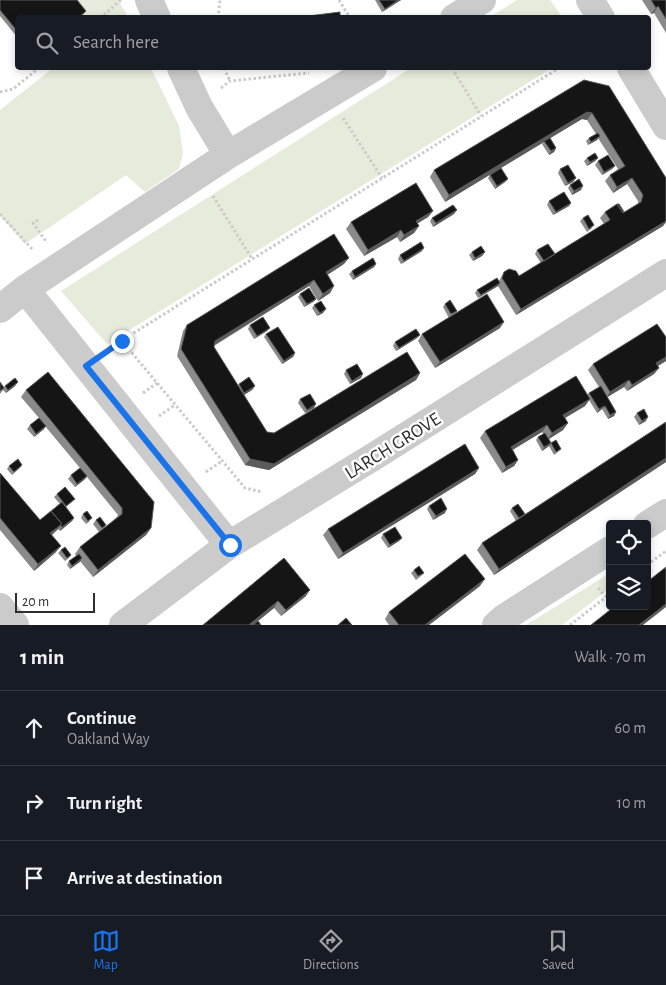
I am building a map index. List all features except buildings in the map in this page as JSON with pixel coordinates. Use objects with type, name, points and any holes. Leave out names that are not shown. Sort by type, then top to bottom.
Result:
[{"type":"street","points":[[149,0],[156,15]]},
{"type":"street","points":[[459,15],[482,0]]},
{"type":"street","points":[[590,0],[599,15]]},
{"type":"street","points":[[182,70],[199,108],[228,155]]},
{"type":"street","points":[[0,309],[51,271],[228,155],[370,70]]},
{"type":"street","points":[[632,70],[666,126]]},
{"type":"street","name":"LARCH GROVE","points":[[123,625],[230,545],[666,273]]},
{"type":"street","points":[[25,289],[230,545]]},
{"type":"street","points":[[651,522],[666,513]]},
{"type":"street","points":[[496,625],[606,553]]},
{"type":"street","points":[[0,607],[16,625]]},
{"type":"path","points":[[104,15],[121,0]]},
{"type":"path","points":[[218,15],[220,0]]},
{"type":"path","points":[[341,0],[348,15]]},
{"type":"path","points":[[0,92],[13,89],[37,70]]},
{"type":"path","points":[[225,70],[230,81]]},
{"type":"path","points":[[453,70],[481,116]]},
{"type":"path","points":[[86,366],[122,341],[252,259],[556,70]]},
{"type":"path","points":[[199,108],[214,92],[230,81],[309,73]]},
{"type":"path","points":[[328,94],[382,178]]},
{"type":"path","points":[[200,174],[252,259]]},
{"type":"path","points":[[0,214],[51,271]]},
{"type":"path","points":[[122,341],[245,488],[276,496],[291,507]]},
{"type":"path","points":[[651,562],[666,551]]},
{"type":"path","points":[[570,625],[606,597]]},
{"type":"green space","points":[[69,0],[118,0],[127,15],[81,15]]},
{"type":"green space","points":[[517,0],[550,0],[561,15],[493,15]]},
{"type":"green space","points":[[50,70],[152,70],[179,126],[183,153],[179,169],[145,192],[126,175],[25,244],[0,216],[0,110]]},
{"type":"green space","points":[[408,70],[549,70],[107,344],[61,291]]},
{"type":"green space","points":[[606,575],[606,591],[562,625],[526,625]]},
{"type":"route","points":[[122,341],[86,366],[230,545]]}]
